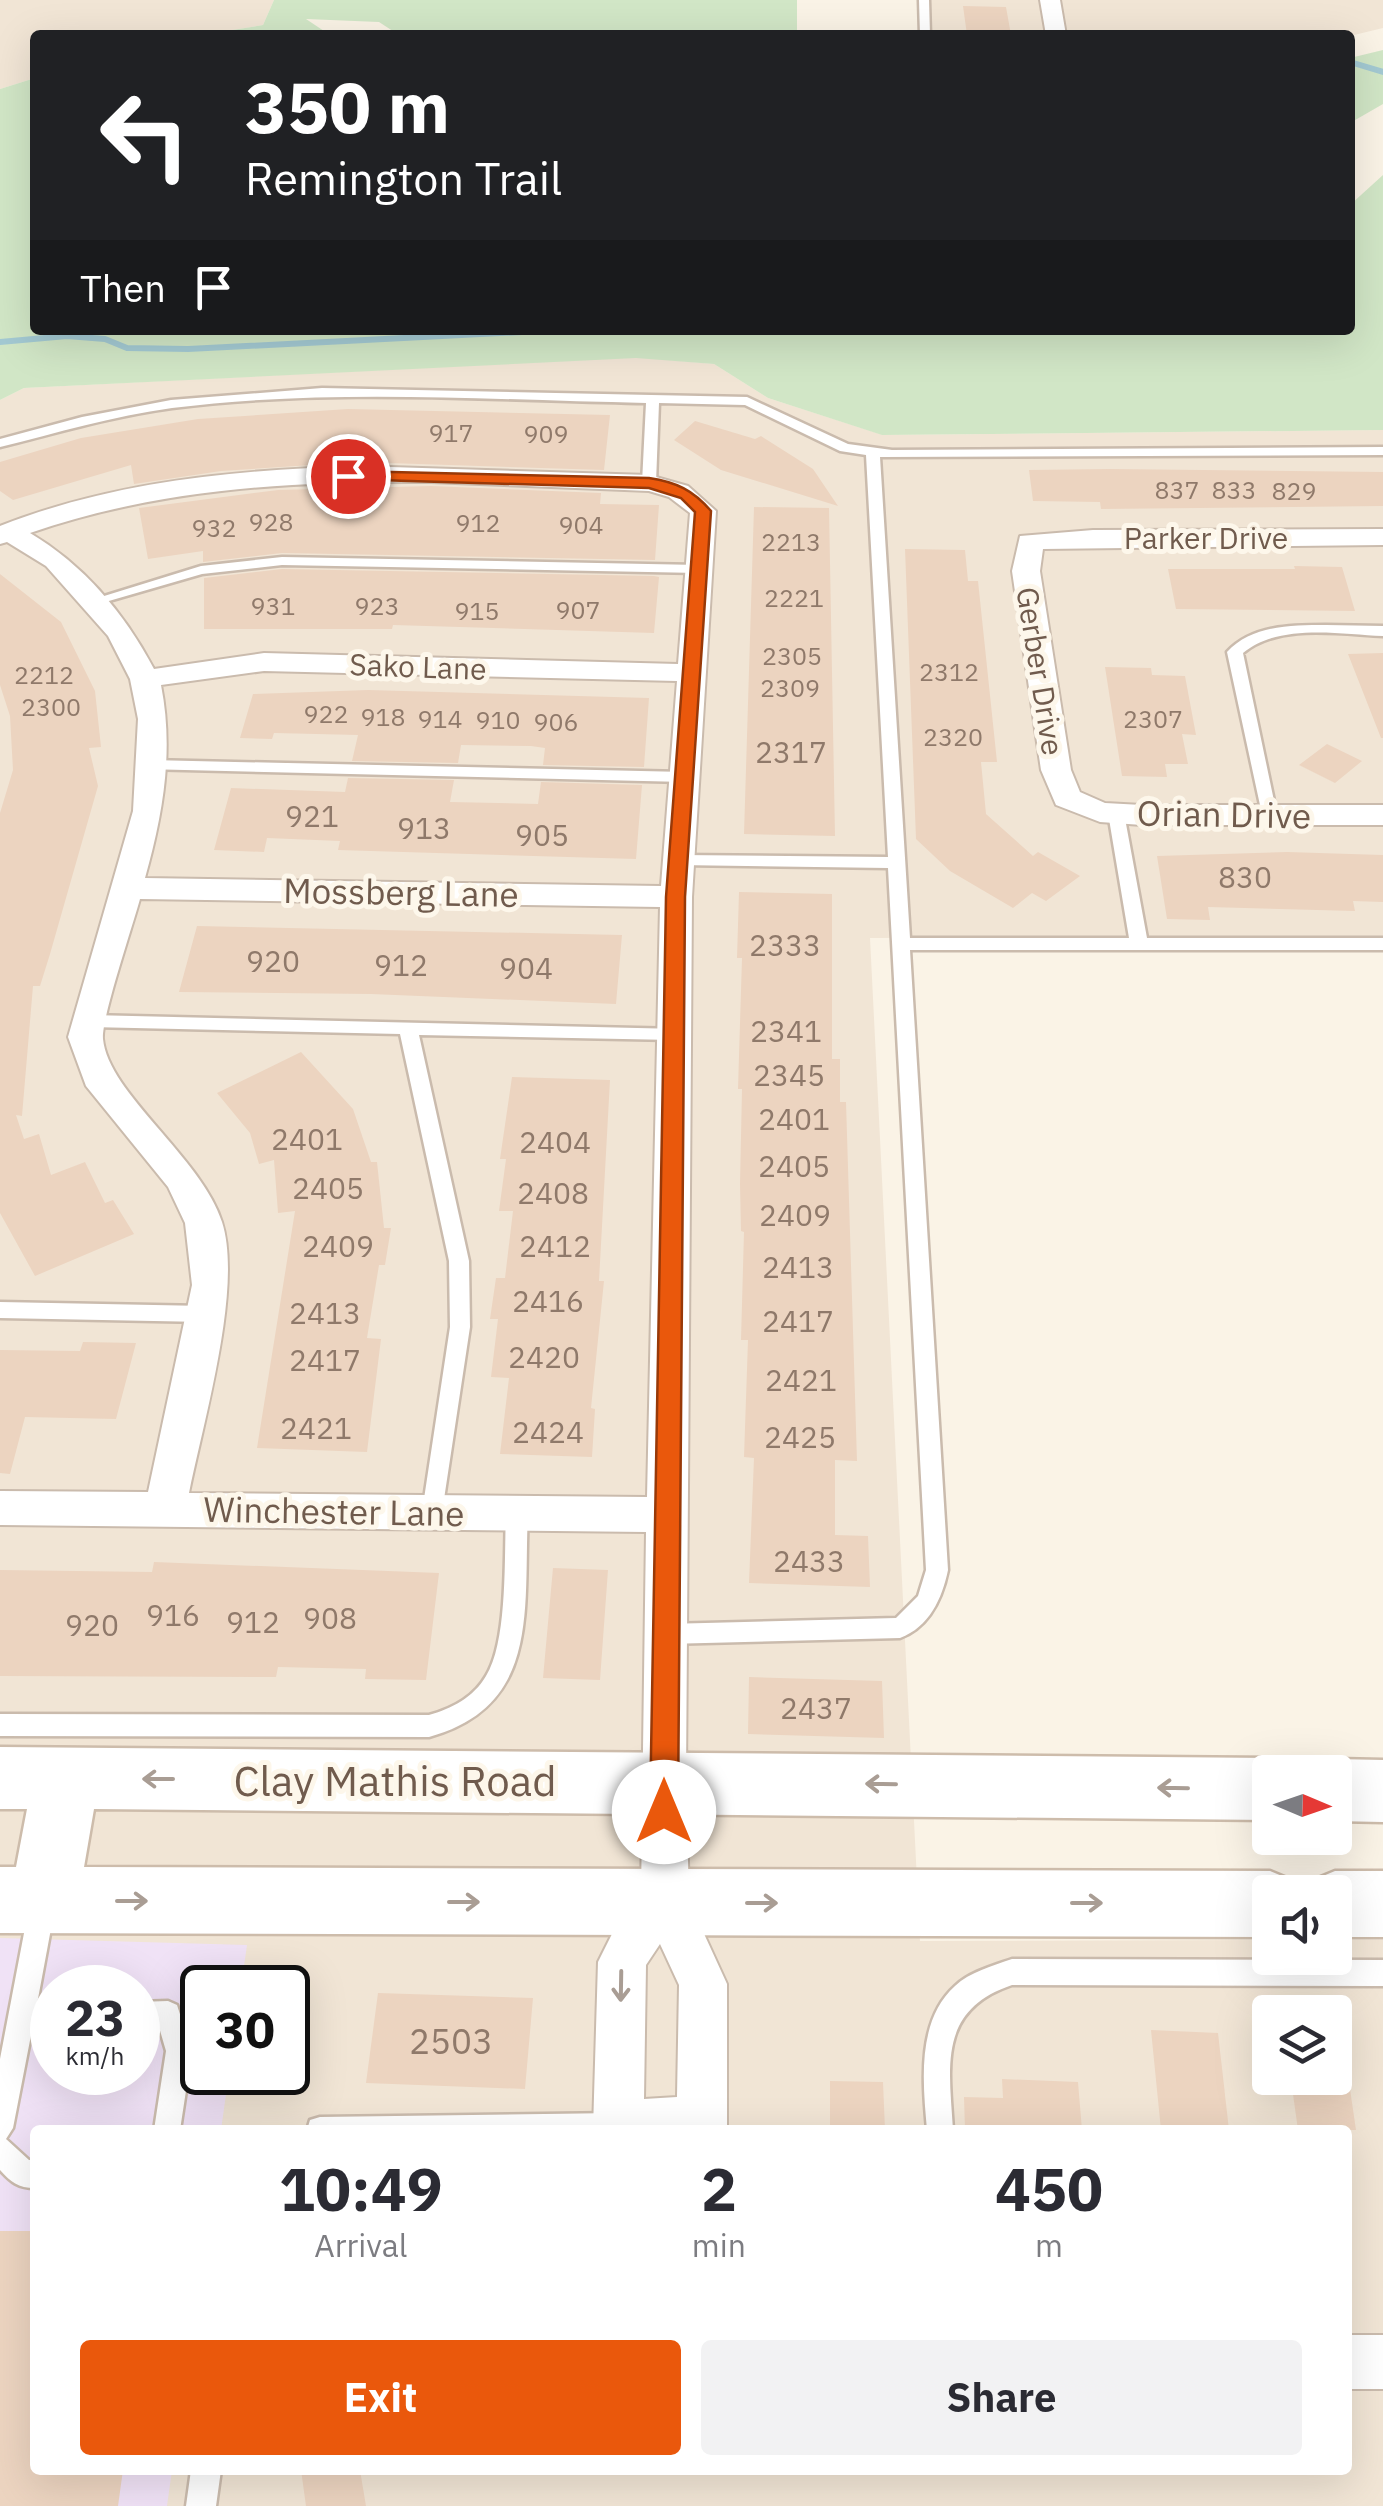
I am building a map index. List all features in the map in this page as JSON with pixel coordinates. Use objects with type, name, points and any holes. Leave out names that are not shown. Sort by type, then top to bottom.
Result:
[{"type":"main road","name":"Clay Mathis Road","points":[[0,1778],[664,1781],[1252,1790]]},
{"type":"main road","points":[[66,1779],[22,1900],[1252,1904]]},
{"type":"main road","points":[[1352,1790],[1383,1791]]},
{"type":"main road","points":[[1352,1904],[1383,1904]]},
{"type":"street","points":[[1050,0],[1055,30]]},
{"type":"street","points":[[4,534],[104,502],[246,477],[311,474],[649,483],[686,494],[703,511],[676,897],[664,1781],[665,1903],[702,1984],[702,2125]]},
{"type":"street","points":[[4,534],[56,560],[95,601],[120,633],[145,679],[153,719],[148,811],[85,1036],[98,1077],[184,1180],[204,1224],[211,1285],[165,1508]]},
{"type":"street","name":"Parker Drive","points":[[1030,542],[1383,536]]},
{"type":"street","name":"Gerber Drive","points":[[1030,542],[1026,571],[1056,770],[1067,798]]},
{"type":"street","name":"Sako Lane","points":[[145,679],[264,662],[692,673]]},
{"type":"street","name":"Orian Drive","points":[[1067,798],[1100,812],[1116,813],[1383,816]]},
{"type":"street","name":"Mossberg Lane","points":[[127,888],[676,897]]},
{"type":"street","name":"Winchester Lane","points":[[0,1508],[668,1515]]},
{"type":"street","points":[[618,2125],[622,1962],[636,1936],[665,1903]]},
{"type":"street","points":[[1352,2362],[1383,2362]]},
{"type":"lane","points":[[924,0],[925,30]]},
{"type":"lane","points":[[0,442],[153,408],[322,392],[748,401],[845,448],[872,452],[1383,451]]},
{"type":"lane","points":[[649,483],[653,399]]},
{"type":"lane","points":[[666,1634],[900,1628],[917,1617],[932,1596],[938,1570],[872,452]]},
{"type":"lane","points":[[95,601],[201,570],[282,560],[699,569]]},
{"type":"lane","points":[[1269,815],[1234,652],[1242,643],[1266,633],[1383,631]]},
{"type":"lane","points":[[150,765],[685,778]]},
{"type":"lane","points":[[1116,813],[1139,944]]},
{"type":"lane","points":[[678,860],[896,863]]},
{"type":"lane","points":[[901,944],[1383,944]]},
{"type":"lane","points":[[90,1021],[674,1034]]},
{"type":"lane","points":[[408,1028],[459,1261],[460,1327],[433,1512]]},
{"type":"lane","points":[[0,1310],[205,1314]]},
{"type":"lane","points":[[0,1725],[428,1726],[454,1720],[497,1681],[506,1654],[518,1513]]},
{"type":"lane","points":[[0,2128],[22,2017],[22,1900]]},
{"type":"lane","points":[[940,2125],[935,2053],[945,2023],[962,1993],[988,1978],[1012,1972],[1383,1973]]},
{"type":"lane","points":[[160,2014],[168,2014],[179,2051],[168,2125]]},
{"type":"lane","points":[[22,2017],[30,2017]]},
{"type":"lane","points":[[0,2150],[23,2174],[30,2174]]},
{"type":"lane","points":[[201,2506],[205,2475]]},
{"type":"shaded area","points":[[0,0],[274,0],[263,25],[232,30],[30,30],[30,80],[0,89]]},
{"type":"shaded area","points":[[926,0],[1383,0],[1383,28],[1355,35],[1355,30],[928,30]]},
{"type":"shaded area","points":[[636,357],[714,364],[768,398],[883,435],[1383,430],[1383,936],[870,938],[920,1941],[1252,1940],[1252,1975],[1352,1975],[1352,1940],[1383,1940],[1383,2506],[0,2506],[0,400],[24,388]]},
{"type":"shaded area","points":[[0,1938],[247,1945],[244,1965],[180,1965],[180,2095],[226,2095],[222,2125],[30,2125],[30,2475],[171,2475],[167,2506],[0,2506]]},
{"type":"green space","points":[[274,0],[797,0],[797,30],[391,30],[379,22],[306,19],[322,30],[232,30],[263,25]]},
{"type":"green space","points":[[1383,50],[1383,104],[1355,120],[1355,57]]},
{"type":"green space","points":[[30,80],[30,335],[1355,335],[1355,200],[1383,175],[1383,430],[882,435],[768,398],[714,364],[636,358],[24,388],[0,400],[0,89]]},
{"type":"building","points":[[963,6],[1006,7],[1010,30],[966,30]]},
{"type":"building","points":[[348,409],[610,415],[604,470],[358,462],[221,471],[134,484],[131,465],[13,500],[0,491],[0,462],[81,438],[198,419]]},
{"type":"building","points":[[695,421],[755,439],[761,436],[813,469],[838,506],[721,470],[674,440]]},
{"type":"building","points":[[1029,470],[1383,472],[1383,506],[1101,509],[1100,502],[1033,501]]},
{"type":"building","points":[[431,486],[601,493],[600,504],[659,505],[655,560],[282,553],[203,562],[203,551],[148,559],[139,508],[278,490]]},
{"type":"building","points":[[754,507],[829,508],[835,836],[744,834]]},
{"type":"building","points":[[905,549],[965,550],[968,581],[978,581],[997,762],[981,762],[986,814],[1033,856],[1038,852],[1080,876],[1046,901],[1032,893],[1013,908],[950,871],[916,839]]},
{"type":"building","points":[[1294,566],[1342,567],[1355,611],[1176,609],[1168,569],[1295,569]]},
{"type":"building","points":[[282,569],[654,576],[659,577],[654,633],[393,625],[392,629],[204,629],[204,578]]},
{"type":"building","points":[[0,574],[61,622],[95,691],[101,747],[89,748],[98,786],[40,986],[33,986],[22,1116],[16,1115],[24,1139],[39,1134],[51,1175],[85,1162],[105,1203],[113,1200],[134,1234],[35,1276],[0,1213],[0,813],[13,770],[10,716],[0,685]]},
{"type":"building","points":[[1383,653],[1383,738],[1381,738],[1348,654]]},
{"type":"building","points":[[1105,667],[1151,668],[1152,675],[1185,676],[1196,735],[1182,734],[1188,764],[1165,764],[1167,777],[1122,776]]},
{"type":"building","points":[[368,690],[649,698],[644,767],[543,765],[545,748],[531,746],[461,745],[458,763],[352,761],[358,735],[274,733],[272,739],[240,738],[253,694]]},
{"type":"building","points":[[1327,744],[1362,761],[1335,783],[1299,765]]},
{"type":"building","points":[[348,778],[454,780],[450,802],[538,804],[541,782],[642,785],[636,859],[338,850],[340,841],[267,838],[264,852],[214,850],[231,788],[345,792]]},
{"type":"building","points":[[1287,852],[1383,855],[1383,902],[1353,901],[1355,911],[1208,907],[1210,920],[1167,919],[1157,856]]},
{"type":"building","points":[[739,892],[832,894],[832,1059],[840,1059],[840,1102],[846,1102],[857,1461],[835,1460],[835,1535],[868,1536],[870,1587],[749,1583],[754,1458],[744,1457],[748,1340],[741,1340],[744,1232],[740,1184],[742,1089],[738,1089],[742,958],[737,958]]},
{"type":"building","points":[[197,926],[622,935],[616,1004],[371,994],[179,992]]},
{"type":"building","points":[[301,1052],[353,1109],[371,1162],[377,1162],[384,1228],[391,1228],[385,1265],[379,1265],[367,1338],[381,1339],[367,1452],[257,1448],[295,1211],[278,1213],[274,1160],[259,1164],[250,1133],[217,1093]]},
{"type":"building","points":[[512,1077],[610,1080],[599,1281],[604,1281],[591,1408],[595,1409],[592,1457],[500,1454],[509,1378],[491,1377],[498,1319],[490,1319],[496,1278],[505,1278],[513,1211],[499,1211],[506,1159],[500,1159]]},
{"type":"building","points":[[83,1342],[136,1343],[116,1419],[25,1417],[10,1474],[0,1473],[0,1350],[80,1351]]},
{"type":"building","points":[[154,1562],[439,1573],[426,1680],[365,1679],[366,1669],[278,1667],[276,1677],[0,1676],[0,1570],[152,1572]]},
{"type":"building","points":[[553,1568],[608,1570],[600,1680],[543,1678]]},
{"type":"building","points":[[749,1677],[882,1681],[884,1738],[748,1734]]},
{"type":"building","points":[[378,1993],[533,1998],[525,2089],[366,2083]]},
{"type":"building","points":[[1151,2030],[1218,2033],[1228,2125],[1160,2125]]},
{"type":"building","points":[[1002,2079],[1078,2082],[1082,2125],[965,2125],[964,2097],[1003,2098]]},
{"type":"building","points":[[830,2081],[883,2082],[885,2125],[830,2125]]},
{"type":"building","points":[[1293,2095],[1351,2095],[1356,2130],[1352,2130],[1352,2125],[1297,2125]]},
{"type":"building","points":[[0,2231],[30,2231],[30,2475],[122,2475],[118,2506],[0,2506]]},
{"type":"building","points":[[302,2475],[361,2475],[366,2506],[306,2506]]},
{"type":"waterway","points":[[1355,64],[1383,72]]},
{"type":"waterway","points":[[0,342],[67,336],[105,339],[127,348],[188,349],[462,335]]},
{"type":"route","points":[[348,476],[649,483],[686,494],[703,511],[676,897],[664,1812]]}]
